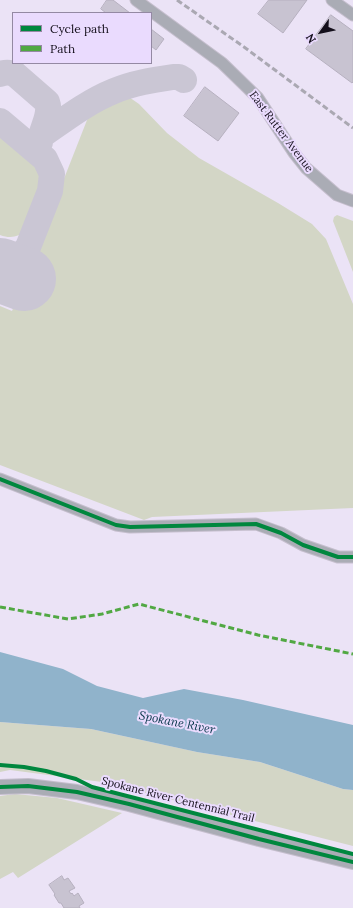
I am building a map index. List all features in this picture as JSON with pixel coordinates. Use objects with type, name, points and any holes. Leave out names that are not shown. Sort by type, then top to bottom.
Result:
[{"type":"street","name":"East Rutter Avenue","points":[[136,0],[222,63],[258,98],[294,153],[306,168],[337,196],[353,202]]},
{"type":"street","points":[[332,0],[353,15]]},
{"type":"street","points":[[0,479],[116,525],[130,527],[256,524],[281,533],[303,545],[338,557],[353,557]]},
{"type":"street","points":[[0,787],[28,786],[77,792],[353,862]]},
{"type":"green space","points":[[126,95],[139,104],[167,133],[199,158],[312,224],[326,239],[353,304],[353,508],[152,517],[144,520],[0,465],[0,306],[12,311],[89,115],[93,111],[111,101]]},
{"type":"green space","points":[[0,130],[39,162],[46,173],[46,180],[27,230],[17,236],[11,237],[0,235]]},
{"type":"green space","points":[[337,215],[353,221],[353,272],[333,221],[334,217]]},
{"type":"green space","points":[[0,722],[91,729],[197,752],[260,762],[343,789],[353,790],[353,846],[102,782],[10,770],[0,772]]},
{"type":"green space","points":[[15,794],[57,798],[122,813],[18,878],[13,872],[0,879],[0,796]]},
{"type":"water","name":"Spokane River","points":[[0,652],[63,669],[97,686],[143,698],[184,689],[243,700],[353,725],[353,790],[343,789],[260,762],[197,752],[91,729],[0,722]]},
{"type":"building","points":[[107,0],[113,0],[129,12],[105,12],[101,9]]},
{"type":"building","points":[[269,0],[307,0],[283,33],[258,14]]},
{"type":"building","points":[[331,15],[353,31],[352,83],[306,49]]},
{"type":"building","points":[[152,30],[164,39],[156,50],[152,47]]},
{"type":"building","points":[[205,87],[239,113],[218,141],[184,116]]},
{"type":"building","points":[[62,876],[64,880],[68,878],[75,888],[69,891],[71,894],[72,893],[74,896],[78,893],[84,903],[79,906],[80,908],[64,908],[54,895],[55,894],[49,885]]},
{"type":"taxiway","points":[[0,74],[12,73],[16,75],[47,102],[48,112],[40,142]]},
{"type":"taxiway","points":[[41,136],[85,106],[104,95],[121,88],[173,77],[179,77],[184,80]]},
{"type":"taxiway","points":[[0,121],[45,159],[52,174],[50,191],[28,247],[16,259],[0,265]]},
{"type":"runway","points":[[0,270],[24,279]]},
{"type":"railway","points":[[177,0],[244,47],[353,128]]},
{"type":"marked path","points":[[0,607],[68,619],[102,614],[139,604],[258,635],[353,654]]},
{"type":"cycle path","points":[[0,479],[116,525],[130,527],[256,524],[281,533],[303,545],[338,557],[353,557]]},
{"type":"cycle path","name":"Spokane River Centennial Trail","points":[[0,765],[46,771],[76,779],[92,787],[353,854]]},
{"type":"cycle path","points":[[0,787],[28,786],[77,792],[353,862]]}]
